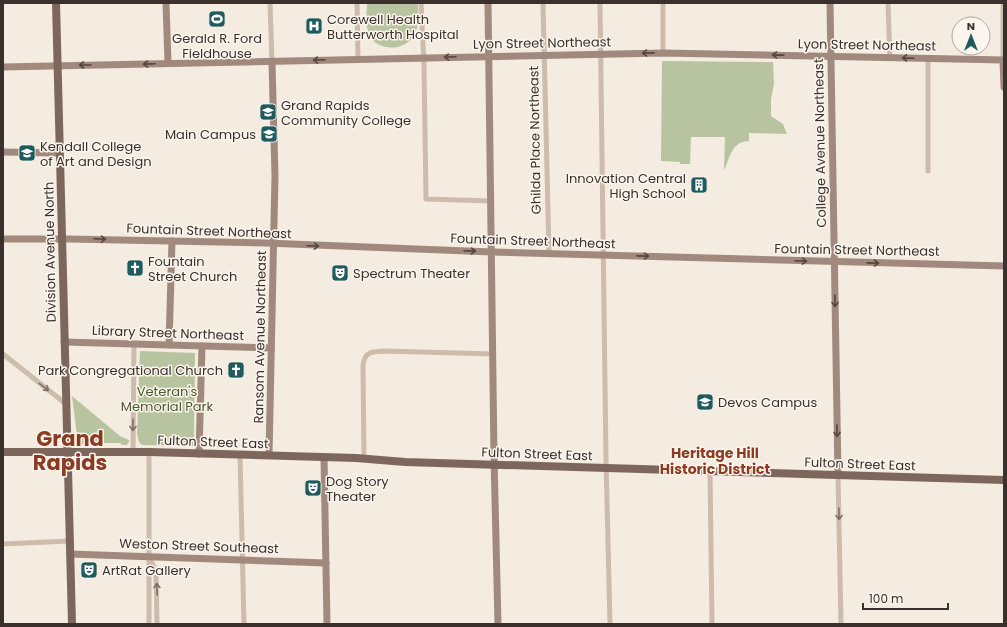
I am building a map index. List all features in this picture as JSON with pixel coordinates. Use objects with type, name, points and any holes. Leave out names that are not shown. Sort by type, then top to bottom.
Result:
[{"type":"main road","name":"Division Avenue North","points":[[56,3],[61,239],[69,452],[72,624]]},
{"type":"main road","name":"Fulton Street East","points":[[3,452],[149,452],[324,457],[400,462],[1004,480]]},
{"type":"street","points":[[166,3],[168,63]]},
{"type":"street","name":"Ransom Avenue Northeast","points":[[269,456],[275,176],[270,3]]},
{"type":"street","points":[[357,3],[358,59]]},
{"type":"street","points":[[421,3],[426,199],[491,201]]},
{"type":"street","points":[[488,3],[494,465],[498,624]]},
{"type":"street","name":"Ghilda Place Northeast","points":[[543,3],[549,253]]},
{"type":"street","points":[[600,3],[602,54],[606,468],[610,624]]},
{"type":"street","points":[[663,3],[663,53]]},
{"type":"street","name":"College Avenue Northeast","points":[[830,3],[838,475]]},
{"type":"street","points":[[888,3],[890,58]]},
{"type":"street","points":[[1003,3],[1004,86]]},
{"type":"street","name":"Lyon Street Northeast","points":[[3,67],[663,53],[1004,60]]},
{"type":"street","points":[[928,58],[928,171]]},
{"type":"street","points":[[3,152],[59,153]]},
{"type":"street","name":"Fountain Street Northeast","points":[[3,239],[172,241],[492,252],[1004,266]]},
{"type":"street","points":[[169,345],[172,241]]},
{"type":"street","name":"Library Street Northeast","points":[[64,342],[271,348]]},
{"type":"street","points":[[133,452],[134,344]]},
{"type":"street","points":[[199,454],[202,346]]},
{"type":"street","points":[[364,459],[364,359],[367,355],[373,352],[384,351],[493,354]]},
{"type":"street","points":[[3,354],[67,404]]},
{"type":"street","points":[[149,452],[149,624]]},
{"type":"street","points":[[240,455],[244,624]]},
{"type":"street","points":[[324,457],[327,624]]},
{"type":"street","points":[[710,471],[712,624]]},
{"type":"street","points":[[838,475],[841,624]]},
{"type":"street","points":[[3,544],[70,541]]},
{"type":"street","name":"Weston Street Southeast","points":[[70,554],[326,562]]},
{"type":"street","points":[[149,557],[156,571],[158,624]]},
{"type":"green space","points":[[367,3],[418,3],[418,25],[413,37],[408,42],[396,47],[389,48],[376,43],[371,38],[367,28]]},
{"type":"green space","points":[[662,61],[773,62],[774,84],[771,99],[771,116],[783,124],[787,134],[749,133],[749,141],[743,142],[735,147],[730,155],[724,171],[725,137],[691,137],[690,164],[661,161]]},
{"type":"green space","name":"Veteran's Memorial Park","points":[[140,351],[195,353],[194,440],[196,441],[196,444],[194,446],[142,445],[139,442],[137,434]]},
{"type":"green space","points":[[72,396],[120,436],[129,440],[127,445],[122,445],[120,443],[91,443],[89,445],[78,444]]},
{"type":"place","name":"Gerald R. Ford Fieldhouse","points":[[217,19]]},
{"type":"place","name":"Corewell Health Butterworth Hospital","points":[[314,26]]},
{"type":"place","name":"Grand Rapids Community College","points":[[268,112]]},
{"type":"place","name":"Main Campus","points":[[269,134]]},
{"type":"place","name":"Kendall College of Art and Design","points":[[27,153]]},
{"type":"place","name":"Innovation Central High School","points":[[699,185]]},
{"type":"place","name":"Fountain Street Church","points":[[135,268]]},
{"type":"place","name":"Spectrum Theater","points":[[340,273]]},
{"type":"place","name":"Park Congregational Church","points":[[236,370]]},
{"type":"place","name":"Devos Campus","points":[[705,402]]},
{"type":"place","name":"Dog Story Theater","points":[[313,488]]},
{"type":"place","name":"ArtRat Gallery","points":[[89,570]]},
{"type":"district","name":"Grand Rapids","points":[[70,450]]},
{"type":"district","name":"Heritage Hill Historic District","points":[[715,462]]}]
